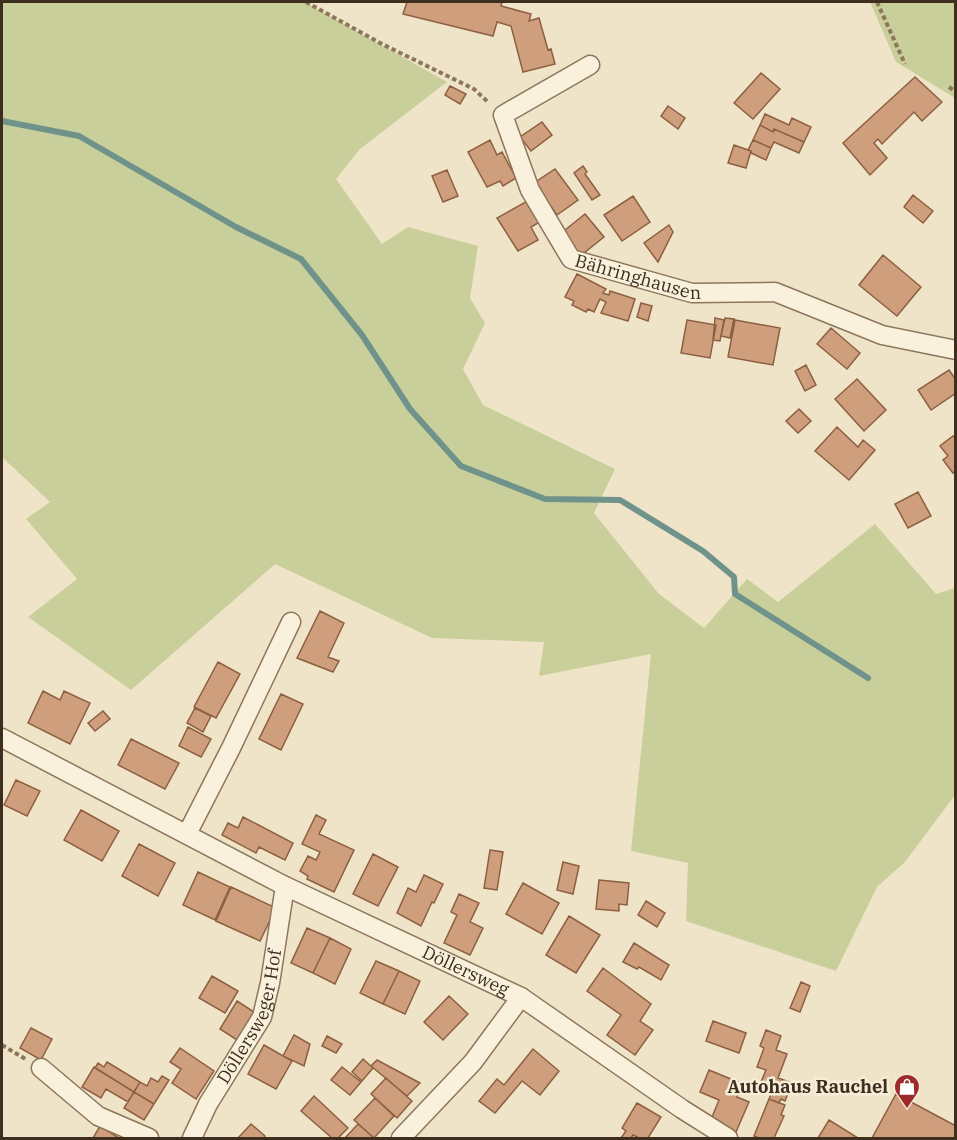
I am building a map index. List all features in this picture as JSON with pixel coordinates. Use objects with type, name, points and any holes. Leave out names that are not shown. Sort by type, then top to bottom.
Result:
[{"type":"street","points":[[503,115],[590,65]]},
{"type":"street","name":"Bähringhausen","points":[[503,115],[530,190],[571,259],[692,293],[775,292],[882,335],[956,350]]},
{"type":"street","points":[[187,834],[291,622]]},
{"type":"street","name":"Döllersweg","points":[[2,738],[285,886],[521,997],[672,1103],[728,1138]]},
{"type":"street","name":"Döllersweger Hof","points":[[192,1138],[208,1104],[262,1017],[270,983],[285,886]]},
{"type":"street","points":[[401,1138],[473,1062],[521,997]]},
{"type":"street","points":[[41,1068],[98,1116],[149,1138]]},
{"type":"path","points":[[306,2],[381,44],[474,89],[503,115]]},
{"type":"path","points":[[877,2],[906,64]]},
{"type":"path","points":[[949,87],[956,92]]},
{"type":"path","points":[[2,1045],[41,1068]]},
{"type":"green space","points":[[2,2],[305,2],[447,82],[360,149],[336,179],[382,244],[408,227],[478,246],[470,298],[485,323],[463,369],[483,405],[615,469],[594,513],[659,594],[704,628],[747,579],[778,602],[875,524],[936,594],[955,588],[955,795],[905,862],[877,887],[836,971],[686,921],[688,863],[631,851],[651,654],[539,676],[544,642],[432,638],[275,564],[131,690],[28,617],[77,579],[26,519],[50,502],[2,457]]},
{"type":"green space","points":[[870,2],[955,2],[955,98],[896,62]]},
{"type":"building","points":[[407,2],[502,2],[501,6],[531,14],[529,21],[539,18],[548,50],[551,49],[555,64],[523,72],[511,26],[497,22],[493,36],[403,14]]},
{"type":"building","points":[[761,73],[780,89],[753,119],[734,103]]},
{"type":"building","points":[[915,77],[942,102],[922,121],[914,112],[882,144],[878,139],[874,143],[887,158],[870,175],[843,143]]},
{"type":"building","points":[[450,86],[466,94],[460,104],[445,95]]},
{"type":"building","points":[[668,106],[685,118],[678,129],[661,116]]},
{"type":"building","points":[[765,114],[789,125],[792,118],[811,127],[804,142],[774,129],[773,132],[760,125]]},
{"type":"building","points":[[542,122],[552,135],[531,151],[520,137]]},
{"type":"building","points":[[760,125],[773,132],[774,129],[804,142],[799,153],[774,142],[771,148],[753,140]]},
{"type":"building","points":[[490,140],[497,155],[502,152],[516,178],[503,186],[500,181],[487,187],[468,152]]},
{"type":"building","points":[[753,140],[771,148],[766,160],[748,150]]},
{"type":"building","points":[[734,145],[751,151],[746,168],[728,163]]},
{"type":"building","points":[[583,166],[587,172],[585,174],[600,195],[592,200],[574,173]]},
{"type":"building","points":[[555,169],[578,200],[557,215],[534,183]]},
{"type":"building","points":[[447,170],[458,196],[443,202],[432,176]]},
{"type":"building","points":[[913,195],[933,211],[923,223],[904,207]]},
{"type":"building","points":[[633,196],[650,222],[622,241],[604,215]]},
{"type":"building","points":[[531,199],[543,220],[531,227],[538,240],[518,251],[497,218]]},
{"type":"building","points":[[585,214],[604,237],[579,257],[560,234]]},
{"type":"building","points":[[669,225],[673,232],[658,262],[644,243]]},
{"type":"building","points":[[883,255],[921,287],[897,316],[859,285]]},
{"type":"building","points":[[577,274],[606,289],[603,293],[609,295],[610,291],[635,299],[628,321],[601,313],[606,302],[600,299],[594,312],[588,309],[586,312],[572,305],[574,301],[565,297]]},
{"type":"building","points":[[641,303],[652,306],[648,321],[637,317]]},
{"type":"building","points":[[715,318],[724,320],[720,341],[713,340]]},
{"type":"building","points":[[725,318],[734,319],[730,338],[721,336]]},
{"type":"building","points":[[687,320],[716,325],[710,358],[681,353]]},
{"type":"building","points":[[735,320],[780,328],[773,365],[728,357]]},
{"type":"building","points":[[831,328],[860,353],[847,369],[817,344]]},
{"type":"building","points":[[806,365],[816,385],[805,391],[795,371]]},
{"type":"building","points":[[949,370],[956,380],[956,393],[931,410],[918,390]]},
{"type":"building","points":[[857,379],[886,410],[864,431],[835,399]]},
{"type":"building","points":[[799,409],[811,421],[798,433],[786,421]]},
{"type":"building","points":[[837,427],[858,447],[863,440],[875,450],[849,480],[815,451]]},
{"type":"building","points":[[953,436],[956,439],[956,472],[953,473],[943,460],[948,456],[940,446]]},
{"type":"building","points":[[918,492],[931,516],[908,528],[895,504]]},
{"type":"building","points":[[320,611],[344,623],[328,657],[339,661],[333,672],[297,658]]},
{"type":"building","points":[[218,662],[240,674],[216,718],[194,707]]},
{"type":"building","points":[[43,691],[60,700],[64,691],[90,703],[70,744],[28,723]]},
{"type":"building","points":[[281,694],[303,704],[281,750],[259,739]]},
{"type":"building","points":[[195,708],[211,716],[203,732],[187,723]]},
{"type":"building","points":[[103,711],[110,719],[95,731],[88,723]]},
{"type":"building","points":[[188,727],[211,739],[201,757],[179,746]]},
{"type":"building","points":[[131,739],[179,763],[165,789],[118,765]]},
{"type":"building","points":[[16,780],[40,791],[27,816],[4,805]]},
{"type":"building","points":[[81,810],[119,831],[102,861],[64,840]]},
{"type":"building","points":[[316,815],[326,820],[319,834],[354,850],[334,892],[307,879],[308,876],[300,871],[308,856],[316,860],[320,852],[302,844]]},
{"type":"building","points":[[243,817],[293,843],[285,860],[259,847],[256,853],[222,835],[228,823],[238,828]]},
{"type":"building","points":[[139,844],[175,863],[158,896],[122,876]]},
{"type":"building","points":[[490,850],[503,852],[497,890],[484,888]]},
{"type":"building","points":[[373,854],[398,867],[378,906],[353,894]]},
{"type":"building","points":[[563,862],[579,866],[573,894],[557,890]]},
{"type":"building","points":[[198,872],[230,887],[215,920],[183,905]]},
{"type":"building","points":[[424,875],[443,884],[421,926],[397,913],[408,888],[416,892]]},
{"type":"building","points":[[599,880],[629,883],[627,905],[619,904],[619,911],[596,909]]},
{"type":"building","points":[[523,883],[559,903],[542,934],[506,914]]},
{"type":"building","points":[[231,887],[276,908],[260,941],[216,921]]},
{"type":"building","points":[[459,894],[479,903],[470,922],[483,928],[470,955],[444,943],[457,915],[451,912]]},
{"type":"building","points":[[646,901],[665,913],[657,927],[638,915]]},
{"type":"building","points":[[569,916],[600,935],[576,973],[546,955]]},
{"type":"building","points":[[307,928],[330,938],[313,973],[291,963]]},
{"type":"building","points":[[330,938],[351,949],[335,984],[313,973]]},
{"type":"building","points":[[634,943],[669,965],[661,980],[639,967],[637,969],[623,962]]},
{"type":"building","points":[[376,961],[399,971],[383,1004],[360,993]]},
{"type":"building","points":[[603,968],[651,1004],[640,1021],[653,1030],[635,1055],[607,1035],[621,1015],[587,991]]},
{"type":"building","points":[[399,971],[420,981],[405,1014],[383,1004]]},
{"type":"building","points":[[212,976],[238,991],[225,1013],[199,998]]},
{"type":"building","points":[[801,982],[810,986],[800,1012],[790,1008]]},
{"type":"building","points":[[449,996],[468,1014],[443,1040],[424,1022]]},
{"type":"building","points":[[237,1001],[254,1012],[237,1040],[220,1029]]},
{"type":"building","points":[[713,1021],[746,1033],[739,1053],[706,1041]]},
{"type":"building","points":[[31,1028],[52,1039],[41,1060],[20,1048]]},
{"type":"building","points":[[766,1030],[781,1036],[776,1050],[787,1054],[778,1078],[792,1083],[785,1101],[781,1099],[779,1103],[769,1099],[771,1094],[758,1089],[766,1070],[757,1067],[764,1048],[760,1046]]},
{"type":"building","points":[[294,1035],[310,1044],[304,1066],[283,1056]]},
{"type":"building","points":[[327,1036],[342,1044],[336,1053],[322,1046]]},
{"type":"building","points":[[264,1045],[292,1061],[276,1089],[248,1074]]},
{"type":"building","points":[[180,1048],[214,1071],[196,1099],[172,1083],[181,1069],[170,1062]]},
{"type":"building","points":[[533,1049],[559,1071],[540,1095],[522,1081],[495,1113],[479,1101],[497,1079],[504,1085]]},
{"type":"building","points":[[363,1059],[373,1068],[362,1081],[352,1072]]},
{"type":"building","points":[[377,1060],[420,1083],[407,1096],[371,1066]]},
{"type":"building","points":[[107,1062],[140,1082],[134,1092],[95,1068],[98,1063],[104,1067]]},
{"type":"building","points":[[94,1067],[134,1092],[128,1102],[106,1089],[101,1098],[82,1087]]},
{"type":"building","points":[[342,1067],[361,1082],[350,1095],[331,1080]]},
{"type":"building","points":[[709,1070],[743,1084],[737,1097],[749,1102],[736,1132],[710,1122],[719,1100],[700,1092]]},
{"type":"building","points":[[162,1076],[169,1080],[154,1104],[134,1092],[140,1082],[147,1086],[151,1078],[158,1082]]},
{"type":"building","points":[[386,1078],[412,1101],[397,1118],[371,1094]]},
{"type":"building","points":[[134,1092],[154,1104],[144,1120],[124,1108]]},
{"type":"building","name":"Autohaus Rauchel","points":[[896,1094],[956,1126],[956,1138],[872,1138]]},
{"type":"building","points":[[314,1096],[348,1128],[338,1138],[332,1138],[301,1111]]},
{"type":"building","points":[[375,1098],[394,1116],[374,1138],[354,1120]]},
{"type":"building","points":[[769,1099],[785,1105],[781,1115],[784,1116],[774,1138],[759,1138],[754,1136]]},
{"type":"building","points":[[637,1103],[661,1117],[648,1138],[633,1135],[631,1138],[621,1138],[626,1131],[622,1128]]},
{"type":"building","points":[[829,1120],[858,1138],[818,1138]]},
{"type":"building","points":[[251,1124],[265,1136],[263,1138],[238,1138]]},
{"type":"building","points":[[358,1124],[374,1138],[345,1138]]},
{"type":"building","points":[[100,1126],[119,1138],[93,1138]]},
{"type":"waterway","points":[[2,121],[79,136],[236,227],[301,259],[362,335],[410,409],[461,466],[545,499],[620,500],[703,551],[734,577],[735,594],[868,678]]},
{"type":"place","name":"Autohaus Rauchel","points":[[907,1110]]}]
